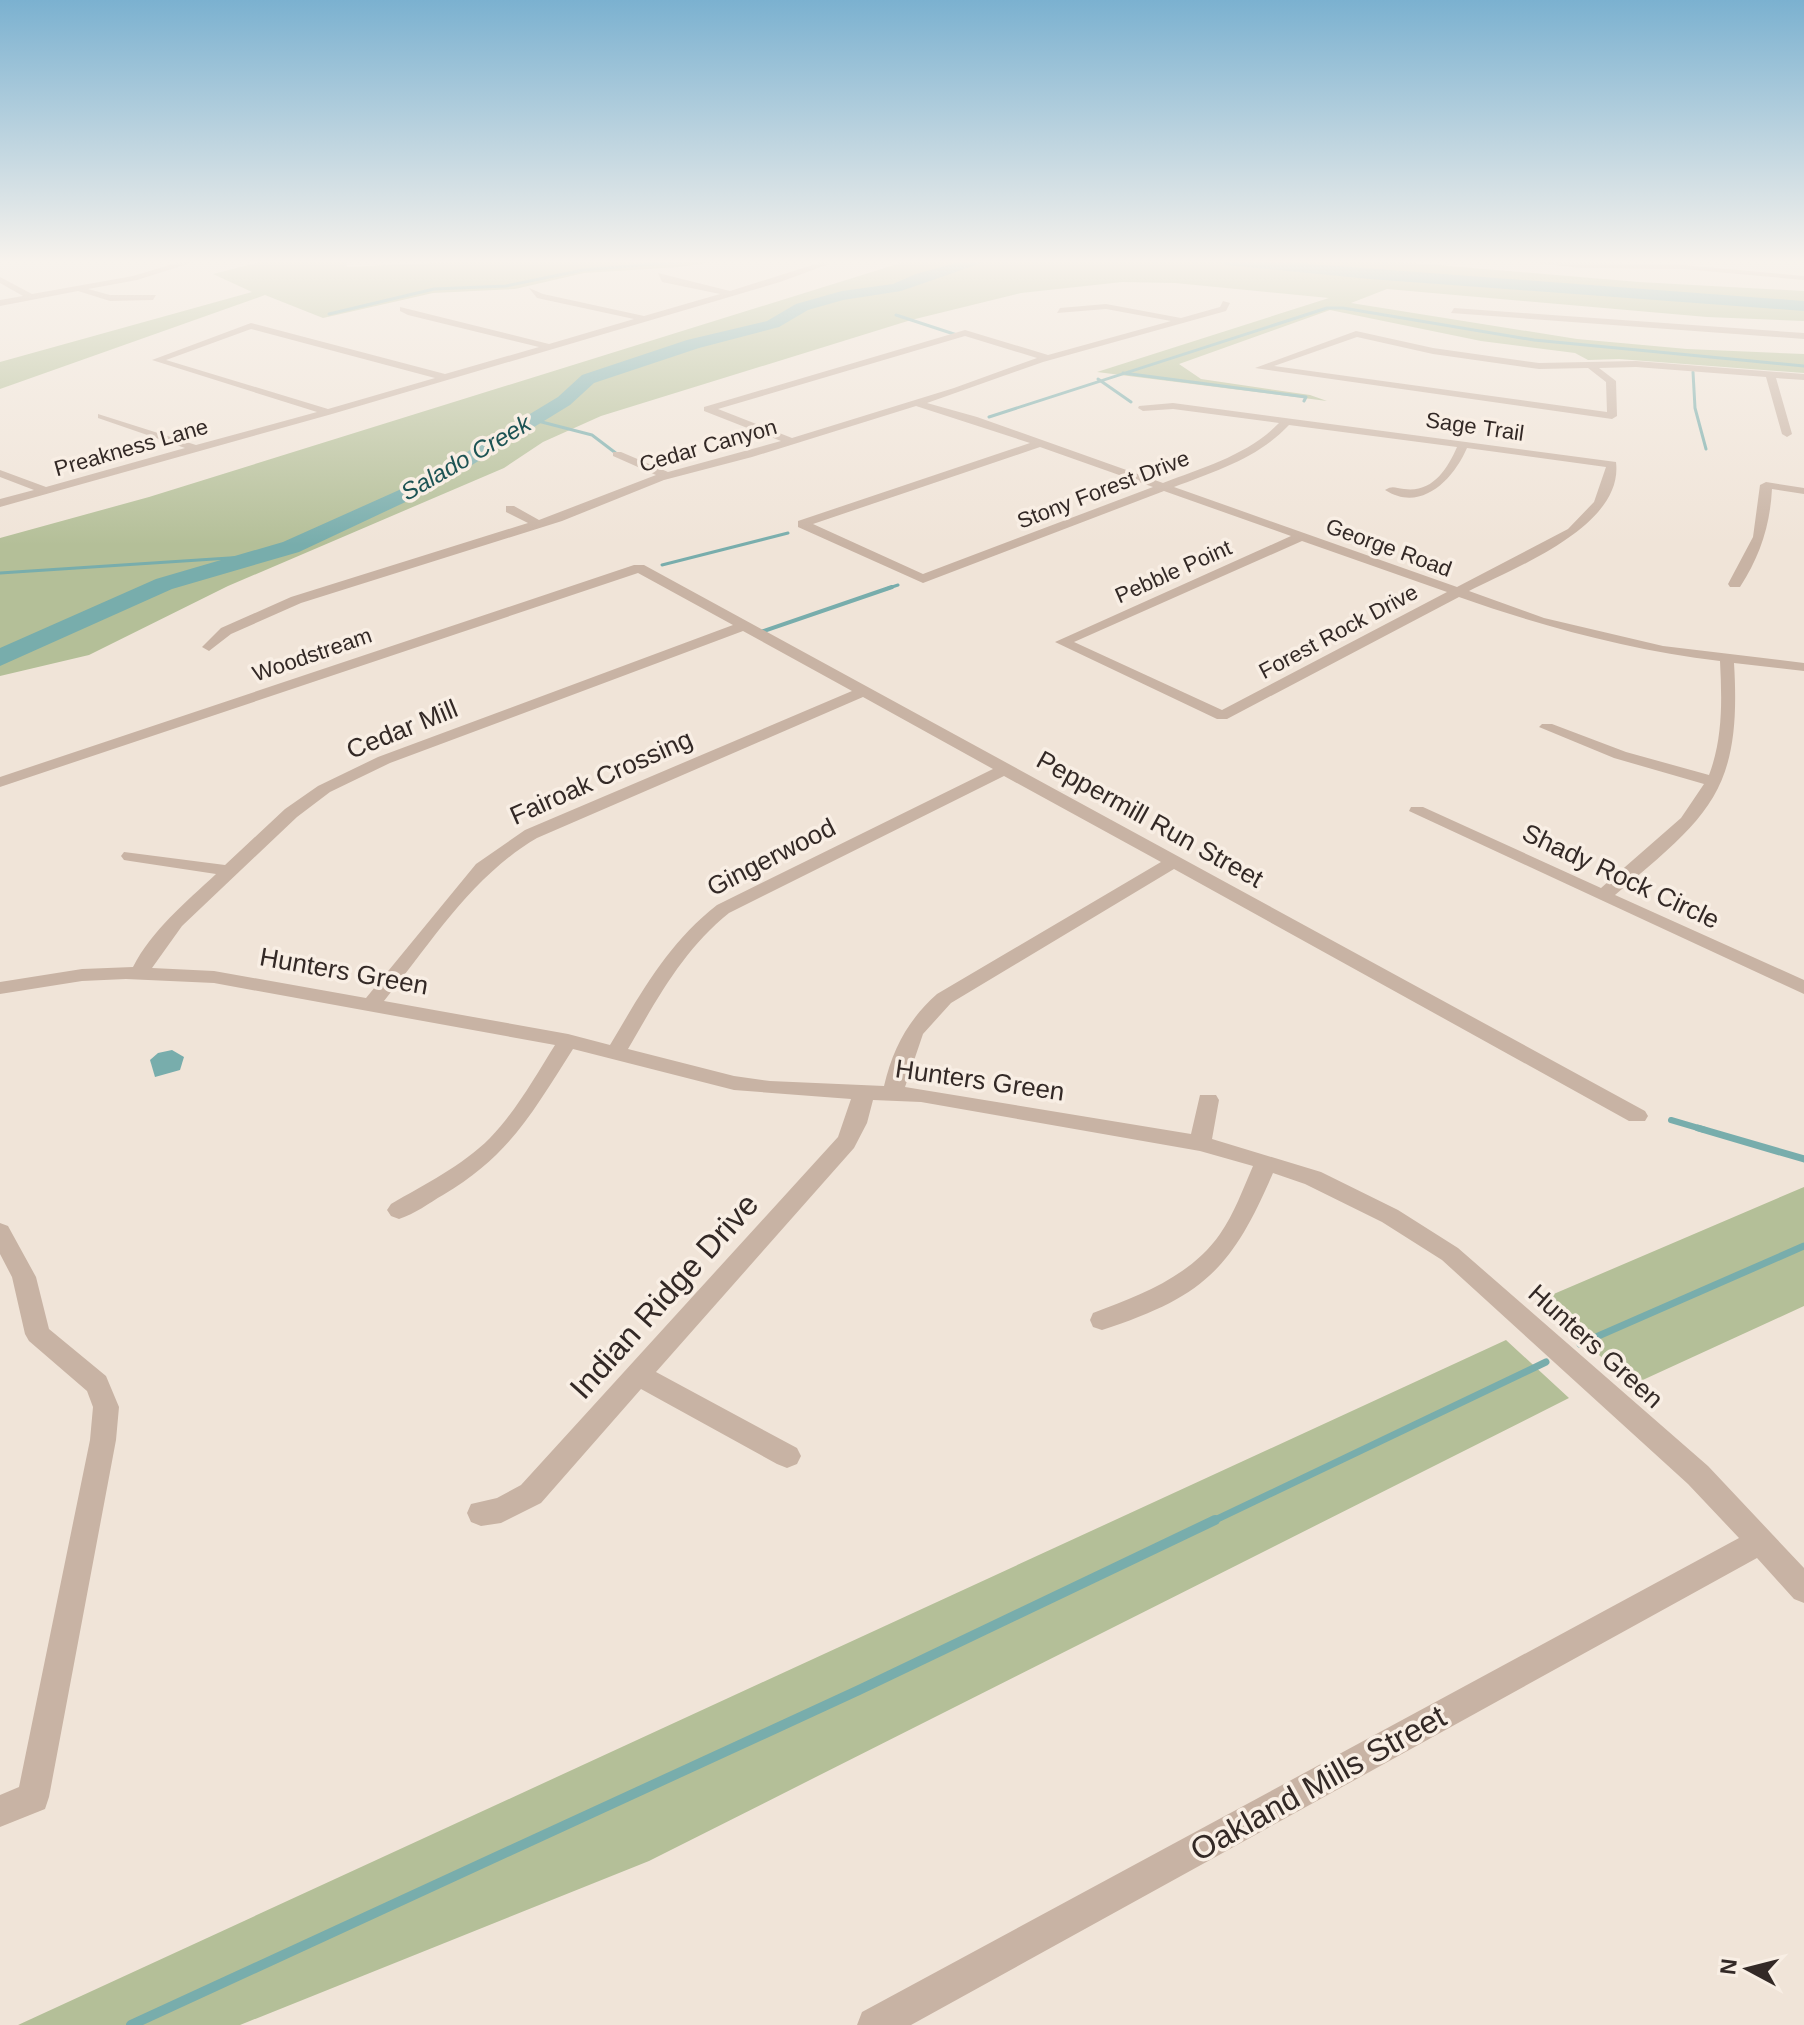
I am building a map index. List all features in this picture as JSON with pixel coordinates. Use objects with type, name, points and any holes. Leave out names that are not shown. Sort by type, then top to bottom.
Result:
[{"type":"street","points":[[169,356],[157,360],[328,412]]},
{"type":"street","points":[[361,356],[445,378]]},
{"type":"street","name":"Preakness Lane","points":[[0,503],[521,356]]},
{"type":"street","points":[[790,441],[708,409],[889,356]]},
{"type":"street","points":[[1040,356],[1048,358]]},
{"type":"street","name":"Cedar Canyon","points":[[209,647],[226,631],[296,600],[538,524],[667,476],[921,401],[1057,356]]},
{"type":"street","points":[[1295,356],[1260,368],[1612,416],[1611,381],[1592,367]]},
{"type":"street","points":[[1461,356],[1539,366],[1636,364],[1804,377]]},
{"type":"street","points":[[1770,375],[1787,434]]},
{"type":"street","name":"George Road","points":[[921,401],[1458,593],[1584,633],[1727,660],[1804,667]]},
{"type":"street","name":"Sage Trail","points":[[1143,408],[1173,406],[1612,464]]},
{"type":"street","points":[[102,416],[197,449]]},
{"type":"street","name":"Stony Forest Drive","points":[[1040,443],[802,524],[923,579],[1254,450],[1287,421]]},
{"type":"street","points":[[1391,490],[1409,493],[1434,488],[1453,469],[1463,445]]},
{"type":"street","points":[[617,454],[667,476]]},
{"type":"street","name":"Forest Rock Drive","points":[[1222,716],[1572,532],[1600,503],[1612,464]]},
{"type":"street","points":[[0,473],[47,491]]},
{"type":"street","points":[[1735,584],[1753,555],[1764,525],[1766,485],[1804,491]]},
{"type":"street","points":[[510,509],[538,524]]},
{"type":"street","name":"Pebble Point","points":[[1222,716],[1062,642],[1300,537]]},
{"type":"street","name":"Peppermill Run Street","points":[[639,568],[1637,1116]]},
{"type":"street","name":"Woodstream","points":[[0,782],[639,568]]},
{"type":"street","name":"Cedar Mill","points":[[140,973],[162,937],[299,807],[363,769],[744,626]]},
{"type":"street","points":[[1603,896],[1688,824],[1715,782],[1730,734],[1727,660]]},
{"type":"street","name":"Fairoak Crossing","points":[[371,1005],[482,868],[504,850],[531,834],[864,691]]},
{"type":"street","points":[[1547,727],[1620,755],[1715,782]]},
{"type":"street","name":"Gingerwood","points":[[616,1053],[675,953],[700,925],[723,909],[1005,769]]},
{"type":"street","name":"Shady Rock Circle","points":[[1417,811],[1804,988]]},
{"type":"street","points":[[130,856],[230,871]]},
{"type":"street","points":[[893,1094],[907,1040],[935,1005],[960,987],[1174,862]]},
{"type":"street","name":"Hunters Green","points":[[0,988],[82,975],[140,973],[214,977],[568,1041],[734,1083],[921,1095],[1200,1143],[1266,1162],[1313,1178],[1376,1208],[1450,1254],[1698,1475],[1804,1589]]},
{"type":"street","points":[[399,1210],[463,1172],[495,1146],[568,1041]]},
{"type":"street","name":"Indian Ridge Drive","points":[[481,1513],[501,1510],[531,1494],[639,1376],[846,1142],[856,1123],[864,1092]]},
{"type":"street","points":[[1200,1143],[1208,1100]]},
{"type":"street","points":[[1102,1320],[1168,1294],[1201,1270],[1227,1243],[1266,1162]]},
{"type":"street","points":[[0,1232],[24,1277],[38,1334],[97,1384],[106,1407],[103,1440],[33,1797],[0,1811]]},
{"type":"street","points":[[639,1376],[787,1456]]},
{"type":"street","name":"Oakland Mills Street","points":[[875,2025],[1761,1541]]},
{"type":"green space","points":[[23,356],[94,356],[0,389],[0,362]]},
{"type":"green space","points":[[603,356],[796,356],[601,416],[543,442],[504,468],[228,586],[89,655],[0,676],[0,538],[149,497]]},
{"type":"green space","points":[[1149,356],[1203,356],[1179,364],[1201,379],[1310,395],[1327,401],[1097,372]]},
{"type":"green space","points":[[1580,356],[1804,356],[1804,373],[1619,359],[1588,360]]},
{"type":"green space","points":[[1804,1187],[1804,1306],[1634,1384],[1535,1302]]},
{"type":"green space","points":[[1506,1340],[1569,1398],[649,1861],[240,2025],[18,2025]]},
{"type":"water","points":[[172,1050],[184,1057],[180,1070],[155,1077],[150,1060],[158,1053]]},
{"type":"waterway","name":"Salado Creek","points":[[0,658],[164,584],[291,547],[424,486],[564,401],[588,379],[658,356]]},
{"type":"waterway","points":[[1125,373],[1180,356]]},
{"type":"waterway","points":[[1695,356],[1804,366]]},
{"type":"waterway","points":[[1693,372],[1695,408],[1706,449]]},
{"type":"waterway","points":[[1101,381],[1125,373]]},
{"type":"waterway","points":[[1125,373],[1306,397],[1304,401]]},
{"type":"waterway","points":[[989,417],[1101,381]]},
{"type":"waterway","points":[[1101,381],[1131,402]]},
{"type":"waterway","points":[[534,420],[592,435],[617,454]]},
{"type":"waterway","points":[[662,565],[788,533]]},
{"type":"waterway","points":[[0,573],[261,556]]},
{"type":"waterway","points":[[892,587],[898,585]]},
{"type":"waterway","points":[[758,633],[892,587]]},
{"type":"waterway","points":[[886,589],[892,587]]},
{"type":"waterway","points":[[1671,1120],[1705,1130]]},
{"type":"waterway","points":[[1698,1128],[1804,1159]]},
{"type":"waterway","points":[[1580,1344],[1804,1246]]},
{"type":"waterway","points":[[1211,1522],[1546,1362]]},
{"type":"waterway","points":[[131,2025],[859,1690],[1215,1520]]}]
